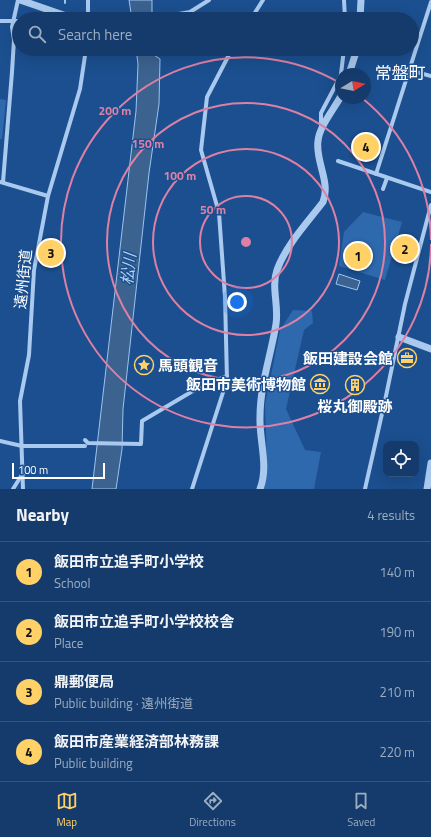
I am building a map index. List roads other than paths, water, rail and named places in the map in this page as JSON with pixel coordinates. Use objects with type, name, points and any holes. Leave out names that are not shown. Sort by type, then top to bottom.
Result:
[{"type":"street","points":[[16,12],[19,0],[54,12]]},
{"type":"street","points":[[88,0],[88,12]]},
{"type":"street","points":[[190,12],[209,0]]},
{"type":"street","points":[[255,12],[263,0]]},
{"type":"street","points":[[344,0],[344,12]]},
{"type":"street","points":[[360,12],[361,0]]},
{"type":"street","points":[[419,40],[431,2]]},
{"type":"street","points":[[0,21],[12,21]]},
{"type":"street","points":[[12,56],[1,182],[48,196]]},
{"type":"street","name":"遠州街道","points":[[23,489],[20,401],[29,355],[34,270],[48,196],[80,90],[85,56]]},
{"type":"street","points":[[192,489],[227,380],[225,297],[219,212],[201,150],[207,97],[228,56]]},
{"type":"street","points":[[342,68],[343,56]]},
{"type":"street","points":[[351,68],[355,56]]},
{"type":"street","points":[[376,174],[414,56]]},
{"type":"street","points":[[409,70],[431,76]]},
{"type":"street","points":[[321,130],[321,113],[335,86]]},
{"type":"street","points":[[260,489],[264,467],[259,429],[260,404],[276,323],[275,281],[277,271],[290,247],[323,202],[325,197],[326,190],[318,149],[318,140],[321,130],[336,104]]},
{"type":"street","points":[[338,161],[431,192]]},
{"type":"street","points":[[383,189],[387,178]]},
{"type":"street","points":[[365,489],[405,304],[431,205]]},
{"type":"street","points":[[399,337],[431,349]]},
{"type":"street","points":[[0,441],[22,446],[86,443],[138,445],[141,444],[142,421],[202,385],[227,376]]},
{"type":"street","points":[[427,489],[431,463]]},
{"type":"street","points":[[14,489],[23,472]]},
{"type":"water","points":[[129,0],[152,0],[152,12],[131,12]]},
{"type":"water","name":"松川","points":[[137,56],[156,56],[160,59],[159,104],[149,173],[123,409],[122,449],[116,489],[92,489],[136,111],[138,64]]},
{"type":"water","points":[[339,274],[360,281],[357,290],[336,284]]},
{"type":"place","name":"飯田市産業経済部林務課","points":[[366,147]]},
{"type":"place","name":"飯田市立追手町小学校校舎","points":[[405,249]]},
{"type":"place","name":"鼎郵便局","points":[[51,253]]},
{"type":"place","name":"飯田市立追手町小学校","points":[[358,256]]},
{"type":"place","name":"飯田建設会館","points":[[407,358]]},
{"type":"place","name":"馬頭観音","points":[[144,365]]},
{"type":"place","name":"飯田市美術博物館","points":[[320,384]]},
{"type":"place","name":"桜丸御殿跡","points":[[355,385]]},
{"type":"district","name":"常盤町","points":[[400,73]]}]
